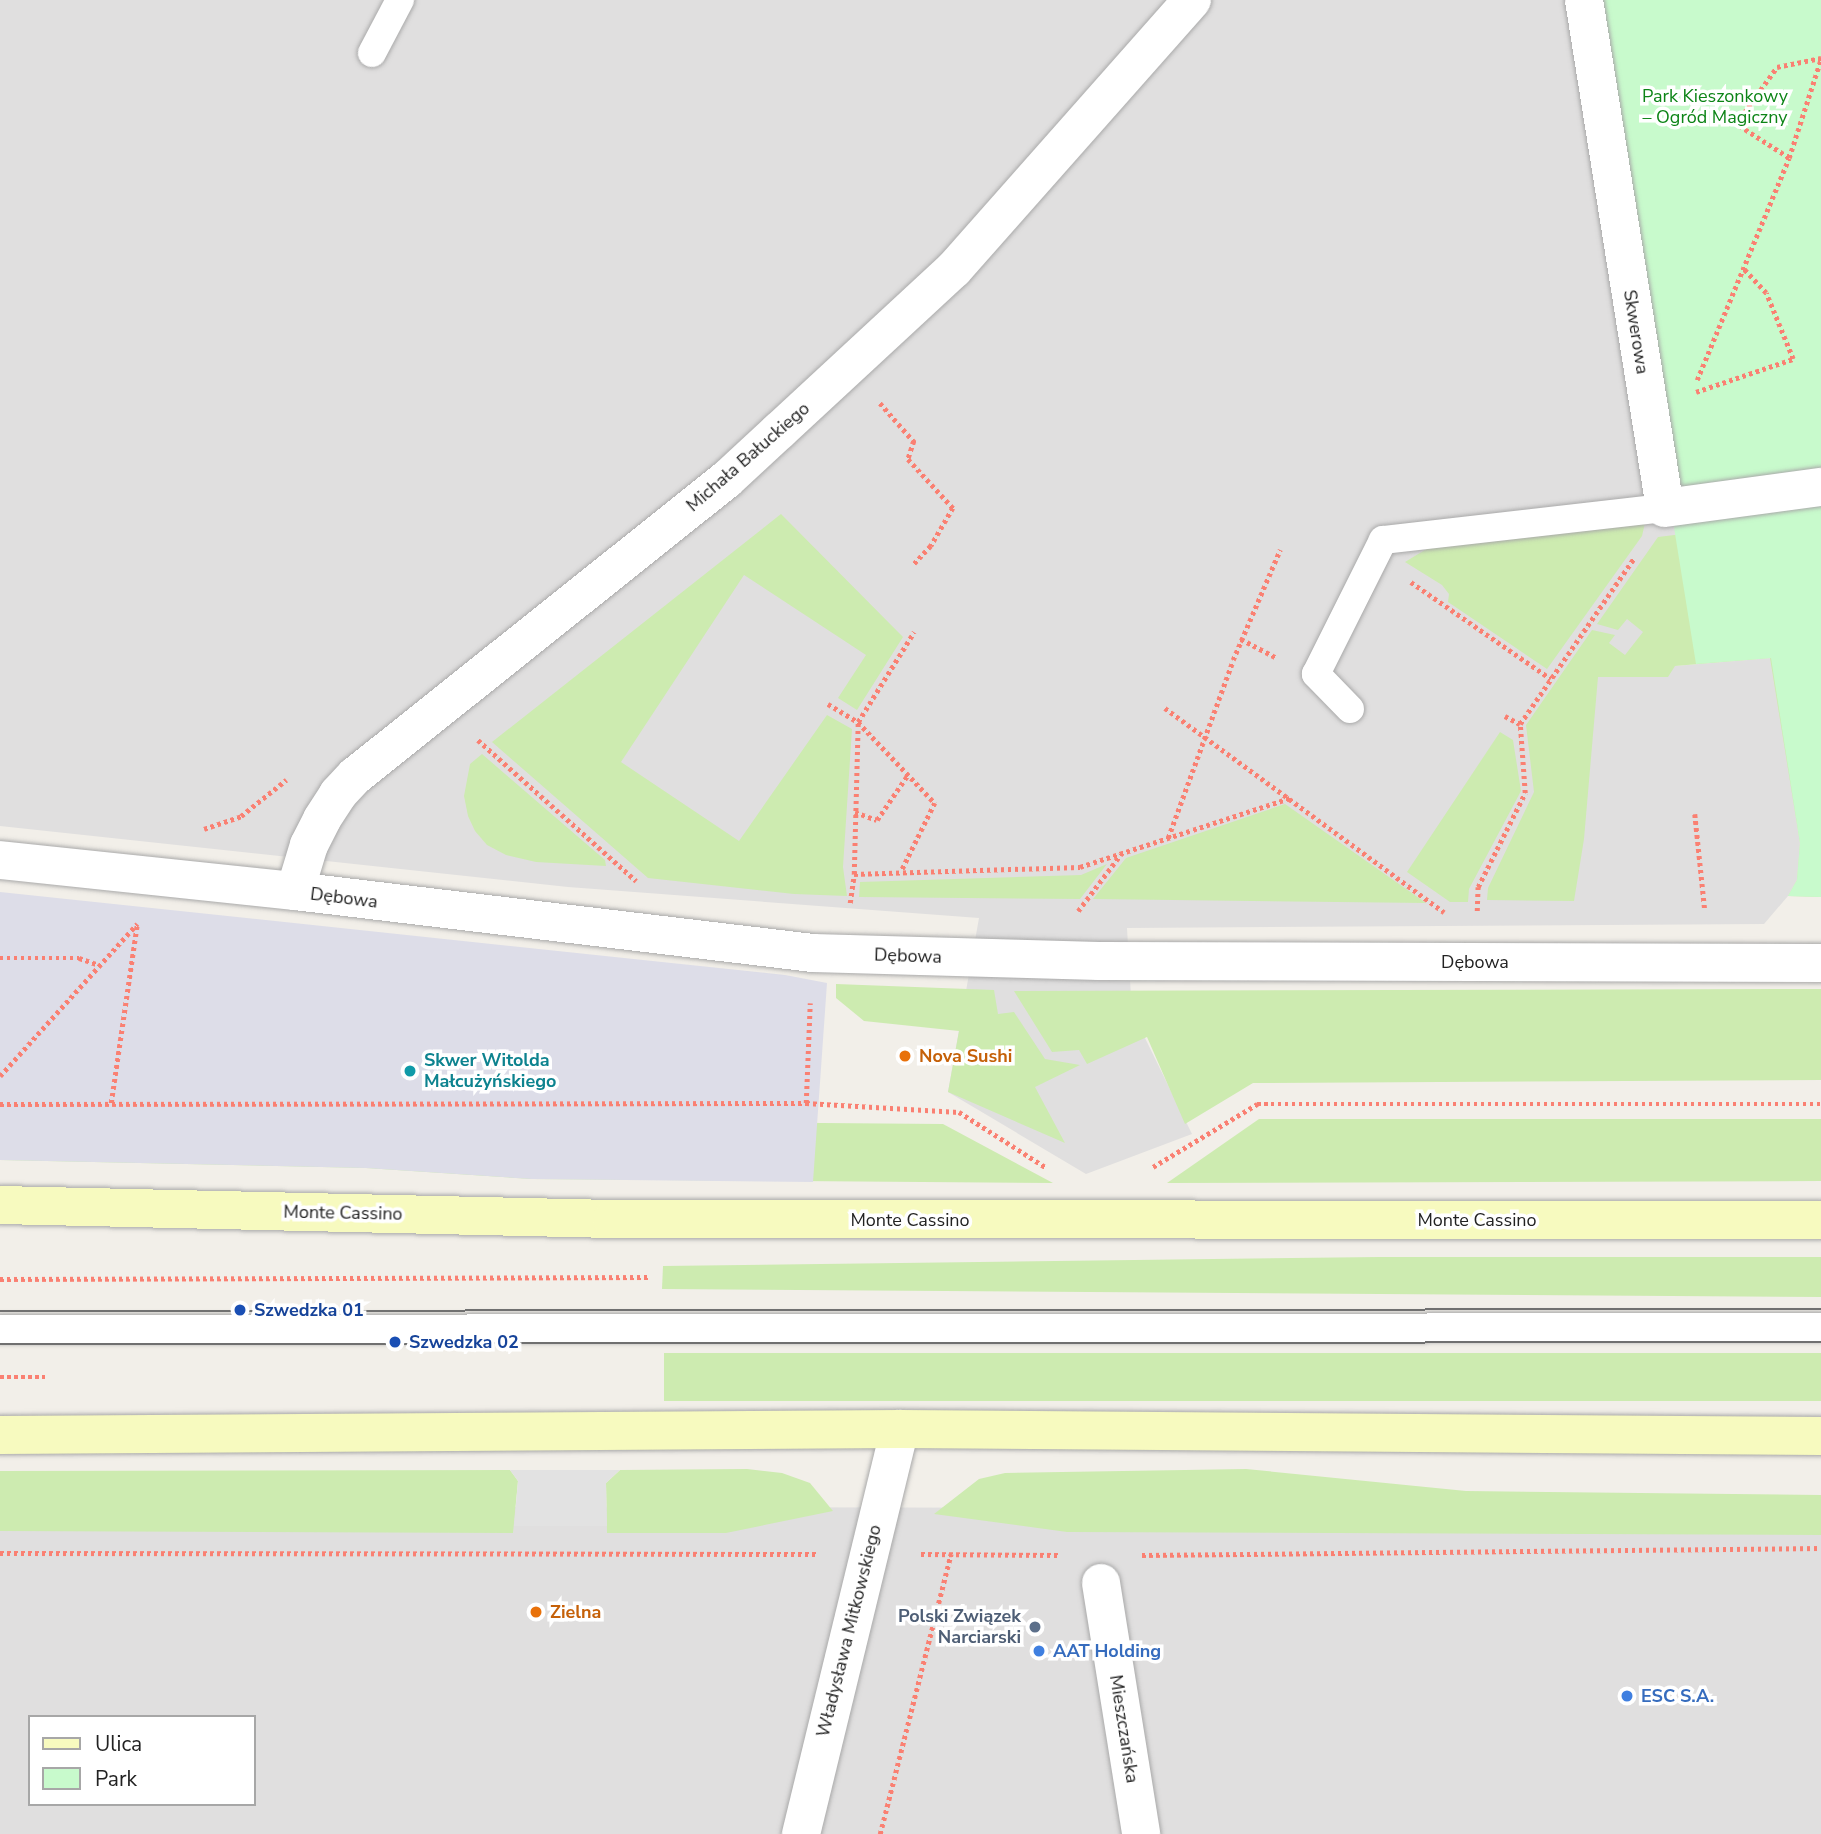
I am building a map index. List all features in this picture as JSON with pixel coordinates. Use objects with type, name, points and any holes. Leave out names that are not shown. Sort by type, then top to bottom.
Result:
[{"type":"main road","name":"Monte Cassino","points":[[0,1205],[612,1219],[1821,1220]]},
{"type":"main road","points":[[0,1434],[900,1429],[1821,1436]]},
{"type":"street","name":"Michała Bałuckiego","points":[[295,891],[309,845],[322,818],[338,794],[355,776],[726,480],[954,270],[1192,0]]},
{"type":"street","name":"Skwerowa","points":[[1584,0],[1665,508]]},
{"type":"street","points":[[1665,508],[1821,487]]},
{"type":"street","name":"Dębowa","points":[[0,860],[295,891],[813,953],[1099,961],[1821,963]]},
{"type":"street","name":"Władysława Mitkowskiego","points":[[801,1834],[900,1429]]},
{"type":"street","name":"Mieszczańska","points":[[1101,1583],[1141,1834]]},
{"type":"lane","points":[[372,53],[400,0]]},
{"type":"lane","points":[[1350,709],[1316,674],[1384,540],[1665,508]]},
{"type":"lane","points":[[0,1329],[1821,1327]]},
{"type":"path","points":[[1743,268],[1766,293],[1793,359],[1692,394],[1743,268],[1789,158],[1821,59],[1777,67],[1736,124],[1789,158]]},
{"type":"path","points":[[880,403],[915,442],[908,459],[953,509],[931,546],[914,564]]},
{"type":"path","points":[[1477,911],[1478,887],[1525,793],[1520,724],[1640,549]]},
{"type":"path","points":[[1167,838],[1241,639],[1280,550]]},
{"type":"path","points":[[1402,576],[1551,679]]},
{"type":"path","points":[[850,903],[854,874],[858,722],[914,632]]},
{"type":"path","points":[[1241,639],[1287,664]]},
{"type":"path","points":[[828,704],[858,722],[906,776],[935,803],[901,873]]},
{"type":"path","points":[[1165,708],[1206,735],[1444,912]]},
{"type":"path","points":[[1505,716],[1520,724]]},
{"type":"path","points":[[477,740],[642,887]]},
{"type":"path","points":[[202,830],[241,816],[294,773]]},
{"type":"path","points":[[855,812],[877,820],[906,776]]},
{"type":"path","points":[[854,874],[1080,867],[1290,798]]},
{"type":"path","points":[[1695,814],[1705,909]]},
{"type":"path","points":[[1077,913],[1122,854]]},
{"type":"path","points":[[0,1076],[137,924],[111,1103]]},
{"type":"path","points":[[806,1103],[813,953]]},
{"type":"path","points":[[0,958],[79,958],[99,965]]},
{"type":"path","points":[[0,1104],[806,1103],[959,1112],[1052,1171]]},
{"type":"path","points":[[1145,1169],[1157,1166],[1257,1104],[1821,1104]]},
{"type":"path","points":[[0,1279],[651,1277]]},
{"type":"path","points":[[880,1834],[951,1554]]},
{"type":"shaded area","points":[[0,0],[1595,0],[1679,491],[1675,666],[1771,658],[1800,843],[1797,880],[1788,896],[1764,924],[1127,928],[1131,997],[1145,1038],[1192,1134],[1086,1174],[948,1092],[979,918],[568,887],[0,826]]},
{"type":"shaded area","name":"Skwer Witolda Małcużyńskiego","points":[[0,892],[785,975],[827,983],[813,1182],[532,1179],[366,1168],[0,1160]]},
{"type":"shaded area","points":[[510,1470],[620,1470],[606,1483],[607,1526],[514,1526],[518,1481]]},
{"type":"shaded area","points":[[0,1506],[1821,1509],[1821,1834],[0,1834]]},
{"type":"green space","name":"Park Kieszonkowy – Ogród Magiczny","points":[[1589,0],[1821,0],[1821,897],[1788,896],[1797,880],[1800,843],[1771,658],[1696,664]]},
{"type":"green space","points":[[781,514],[903,637],[857,710],[838,698],[866,655],[744,575],[621,762],[739,841],[827,715],[852,729],[843,867],[847,896],[794,894],[648,878],[492,742]]},
{"type":"green space","points":[[1821,517],[1821,897],[1788,896],[1797,880],[1800,843],[1770,658],[1675,666],[1668,677],[1598,677],[1584,839],[1574,901],[1487,900],[1488,888],[1534,792],[1526,725],[1592,630],[1615,635],[1609,643],[1625,655],[1643,632],[1627,619],[1618,630],[1597,624],[1658,537]]},
{"type":"green space","points":[[1645,523],[1642,536],[1547,669],[1448,602],[1449,594],[1442,585],[1405,562],[1428,548]]},
{"type":"green space","points":[[1500,732],[1513,740],[1521,791],[1469,889],[1468,902],[1450,902],[1407,872]]},
{"type":"green space","points":[[482,754],[605,860],[606,866],[536,862],[506,855],[487,845],[475,831],[468,816],[464,796],[470,764]]},
{"type":"green space","points":[[1285,804],[1426,903],[1093,899],[1126,858]]},
{"type":"green space","points":[[1107,864],[1080,899],[859,897],[860,882],[1081,875]]},
{"type":"green space","points":[[836,984],[994,990],[998,1014],[1014,1012],[1045,1059],[1080,1065],[1035,1087],[1065,1143],[948,1092],[959,1031],[864,1021],[836,998]]},
{"type":"green space","points":[[1821,989],[1821,1080],[1253,1083],[1185,1124],[1147,1037],[1087,1064],[1079,1050],[1052,1052],[1014,991]]},
{"type":"green space","points":[[331,1119],[943,1124],[1053,1183],[532,1179],[366,1168],[0,1160]]},
{"type":"green space","points":[[1259,1119],[1821,1119],[1821,1181],[1167,1183]]},
{"type":"green space","points":[[1379,1257],[1821,1257],[1821,1297],[662,1289],[663,1266]]},
{"type":"green space","points":[[664,1353],[1821,1353],[1821,1401],[664,1401]]},
{"type":"green space","points":[[747,1469],[782,1473],[810,1483],[833,1511],[726,1533],[607,1533],[606,1483],[620,1470]]},
{"type":"green space","points":[[1246,1469],[1466,1491],[1821,1495],[1821,1535],[1067,1532],[934,1514],[979,1479],[1005,1473]]},
{"type":"green space","points":[[510,1470],[518,1481],[513,1533],[0,1531],[0,1471]]},
{"type":"tram line","points":[[0,1311],[1821,1309]]},
{"type":"tram line","points":[[0,1344],[1821,1342]]},
{"type":"place","name":"Nova Sushi","points":[[905,1056]]},
{"type":"place","name":"Skwer Witolda Małcużyńskiego","points":[[410,1071]]},
{"type":"place","name":"Szwedzka 01","points":[[240,1310]]},
{"type":"place","name":"Szwedzka 02","points":[[395,1342]]},
{"type":"place","name":"Zielna","points":[[536,1612]]},
{"type":"place","name":"Polski Związek Narciarski","points":[[1035,1627]]},
{"type":"place","name":"AAT Holding","points":[[1039,1651]]},
{"type":"place","name":"ESC S.A.","points":[[1627,1696]]}]
